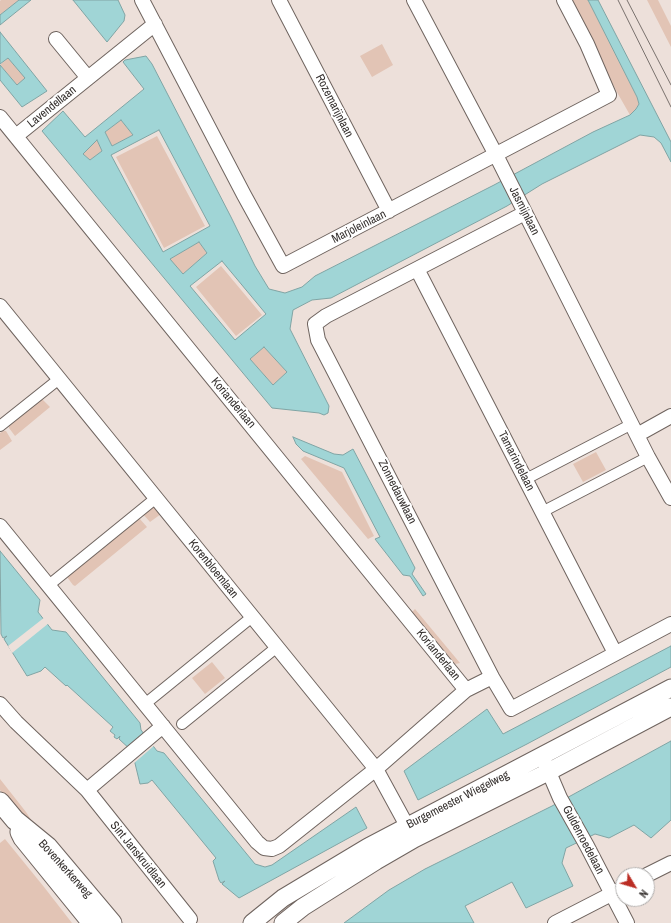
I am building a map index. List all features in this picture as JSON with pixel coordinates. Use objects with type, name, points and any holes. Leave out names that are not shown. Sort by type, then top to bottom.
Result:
[{"type":"main road","name":"Bovenkerkerweg","points":[[0,802],[15,820],[48,847],[112,923]]},
{"type":"main road","name":"Bovenkerkerweg","points":[[15,820],[23,838],[92,923]]},
{"type":"street","name":"Marjoleinlaan","points":[[142,0],[244,195],[283,266],[609,95],[587,44],[564,0]]},
{"type":"street","name":"Rozemarijnlaan","points":[[279,0],[389,211]]},
{"type":"street","name":"Jasmijnlaan","points":[[414,0],[496,155],[648,457],[671,498]]},
{"type":"street","name":"Lavendellaan","points":[[16,136],[155,24]]},
{"type":"street","name":"Lavendellaan","points":[[56,39],[88,78]]},
{"type":"street","name":"Korianderlaan","points":[[0,117],[466,690]]},
{"type":"street","name":"Zonnedauwlaan","points":[[523,209],[417,269],[326,316],[315,324],[318,340],[492,677],[512,709],[671,624]]},
{"type":"street","name":"Tamarindelaan","points":[[417,269],[615,653]]},
{"type":"street","name":"Korenbloemlaan","points":[[0,306],[376,769],[410,833]]},
{"type":"street","points":[[0,426],[59,379]]},
{"type":"street","points":[[526,480],[634,429],[671,416]]},
{"type":"street","points":[[542,512],[648,457]]},
{"type":"street","points":[[49,585],[156,498]]},
{"type":"street","name":"Korianderlaan","points":[[0,526],[257,842],[264,848],[272,849],[279,846],[376,769],[466,690],[492,677]]},
{"type":"street","points":[[145,704],[252,617]]},
{"type":"street","points":[[182,724],[277,647]]},
{"type":"street","name":"Burgemeester Wiegelweg","points":[[545,764],[671,688]]},
{"type":"street","name":"Sint Janskruidlaan","points":[[0,704],[16,722],[87,790],[190,919]]},
{"type":"street","name":"Burgemeester Wiegelweg","points":[[252,923],[292,892],[372,854],[545,764],[671,707]]},
{"type":"street","points":[[87,790],[163,726]]},
{"type":"street","name":"Guldenroedelaan","points":[[545,764],[560,798],[587,846],[615,888]]},
{"type":"street","name":"Burgemeester Wiegelweg","points":[[283,923],[372,854]]},
{"type":"street","points":[[655,871],[671,863]]},
{"type":"street","points":[[292,892],[303,907]]},
{"type":"street","points":[[555,923],[615,892]]},
{"type":"street","name":"Guldenroedelaan","points":[[622,907],[627,923]]},
{"type":"shaded area","points":[[1,0],[19,0],[0,15]]},
{"type":"shaded area","points":[[570,0],[588,0],[637,97],[639,104],[630,115],[618,94]]},
{"type":"shaded area","points":[[647,0],[658,0],[671,26],[671,47]]},
{"type":"shaded area","points":[[382,44],[393,65],[372,77],[360,56]]},
{"type":"shaded area","points":[[8,58],[26,78],[17,85],[0,65]]},
{"type":"shaded area","points":[[121,120],[133,135],[112,146],[105,132]]},
{"type":"shaded area","points":[[157,136],[205,226],[164,248],[116,157]]},
{"type":"shaded area","points":[[97,140],[102,151],[90,160],[83,154]]},
{"type":"shaded area","points":[[199,242],[207,253],[183,274],[169,259]]},
{"type":"shaded area","points":[[221,266],[262,315],[236,336],[196,287]]},
{"type":"shaded area","points":[[264,347],[287,372],[273,385],[250,359]]},
{"type":"shaded area","points":[[42,399],[50,407],[15,436],[9,426]]},
{"type":"shaded area","points":[[6,431],[12,441],[0,450],[0,433]]},
{"type":"shaded area","points":[[596,452],[606,470],[583,482],[573,464]]},
{"type":"shaded area","points":[[305,456],[342,472],[374,536],[368,539],[301,459]]},
{"type":"shaded area","points":[[153,504],[161,514],[150,522],[142,513]]},
{"type":"shaded area","points":[[139,518],[147,527],[75,586],[73,585],[67,577]]},
{"type":"shaded area","points":[[415,609],[460,663],[455,664],[412,612]]},
{"type":"shaded area","points":[[212,662],[225,678],[205,694],[192,678]]},
{"type":"shaded area","points":[[0,779],[26,812],[39,832],[0,790]]},
{"type":"shaded area","points":[[5,839],[72,923],[0,923],[0,843]]},
{"type":"water","points":[[19,0],[31,0],[0,25],[0,15]]},
{"type":"water","points":[[73,0],[118,0],[125,15],[124,21],[107,42]]},
{"type":"water","points":[[588,0],[598,0],[671,142],[671,162],[661,143],[654,137],[640,135],[542,184],[507,206],[331,298],[312,300],[293,310],[290,329],[329,406],[328,413],[324,415],[319,413],[272,408],[42,131],[63,111],[85,137],[144,89],[123,62],[125,60],[146,56],[152,64],[255,266],[269,289],[285,293],[302,287],[315,276],[494,185],[593,132],[630,115],[639,104],[637,97]],"holes":[[[121,120],[133,135],[112,146],[105,132]],[[159,130],[210,226],[163,252],[111,155]],[[97,140],[102,151],[90,160],[83,154]],[[199,242],[207,253],[183,274],[170,259]],[[222,261],[266,314],[235,340],[190,286]],[[264,347],[287,372],[273,385],[250,359]]]},
{"type":"water","points":[[0,32],[47,91],[22,107],[0,80],[0,65],[17,85],[25,78],[8,58],[0,64]]},
{"type":"water","points":[[293,437],[334,454],[343,455],[353,449],[415,568],[412,574],[426,594],[423,596],[410,576],[403,575],[375,539],[380,537],[344,468],[303,451],[296,444]]},
{"type":"water","points":[[0,551],[40,600],[38,612],[52,630],[66,632],[140,723],[141,730],[157,751],[164,753],[255,864],[265,867],[272,865],[356,807],[367,828],[239,898],[222,884],[225,881],[221,883],[213,861],[216,858],[152,780],[148,783],[140,784],[132,751],[119,739],[120,736],[117,739],[114,737],[115,735],[110,731],[113,727],[45,667],[41,671],[27,676],[4,639],[7,636],[3,638],[1,634]]},
{"type":"water","points":[[671,646],[671,667],[418,800],[404,771],[487,709],[503,734]]},
{"type":"water","points":[[671,741],[671,820],[651,838],[634,825],[609,838],[595,834],[566,848],[562,863],[573,886],[526,908],[512,882],[465,906],[474,923],[344,923],[389,890],[425,869],[552,806]]},
{"type":"pier","points":[[45,617],[49,623],[12,653],[8,646]]},
{"type":"pier","points":[[146,733],[155,745],[133,764],[130,752]]},
{"type":"tram line","points":[[618,0],[671,107]]},
{"type":"tram line","points":[[627,0],[671,85]]}]
